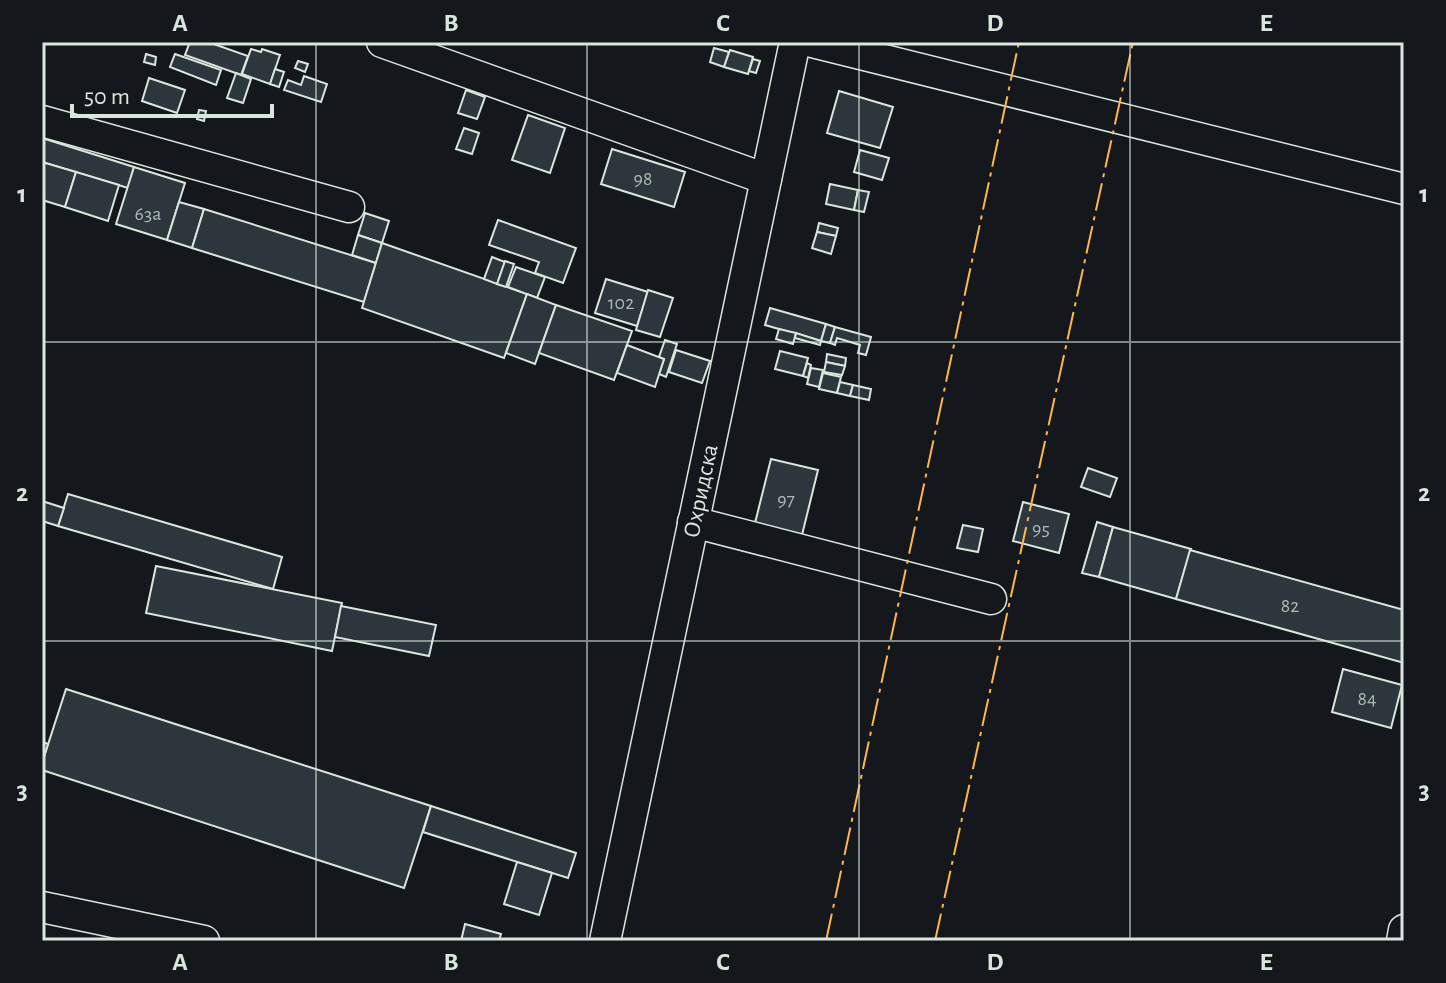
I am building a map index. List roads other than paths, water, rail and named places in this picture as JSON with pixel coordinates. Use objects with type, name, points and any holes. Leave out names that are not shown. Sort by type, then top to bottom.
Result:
[{"type":"street","points":[[382,42],[766,179]]},
{"type":"street","name":"Охридска","points":[[605,941],[795,42]]},
{"type":"street","points":[[812,42],[1404,189]]},
{"type":"street","points":[[42,121],[349,207]]},
{"type":"street","points":[[693,522],[991,599]]},
{"type":"street","points":[[42,907],[204,941]]},
{"type":"street","points":[[1402,941],[1404,930]]}]
